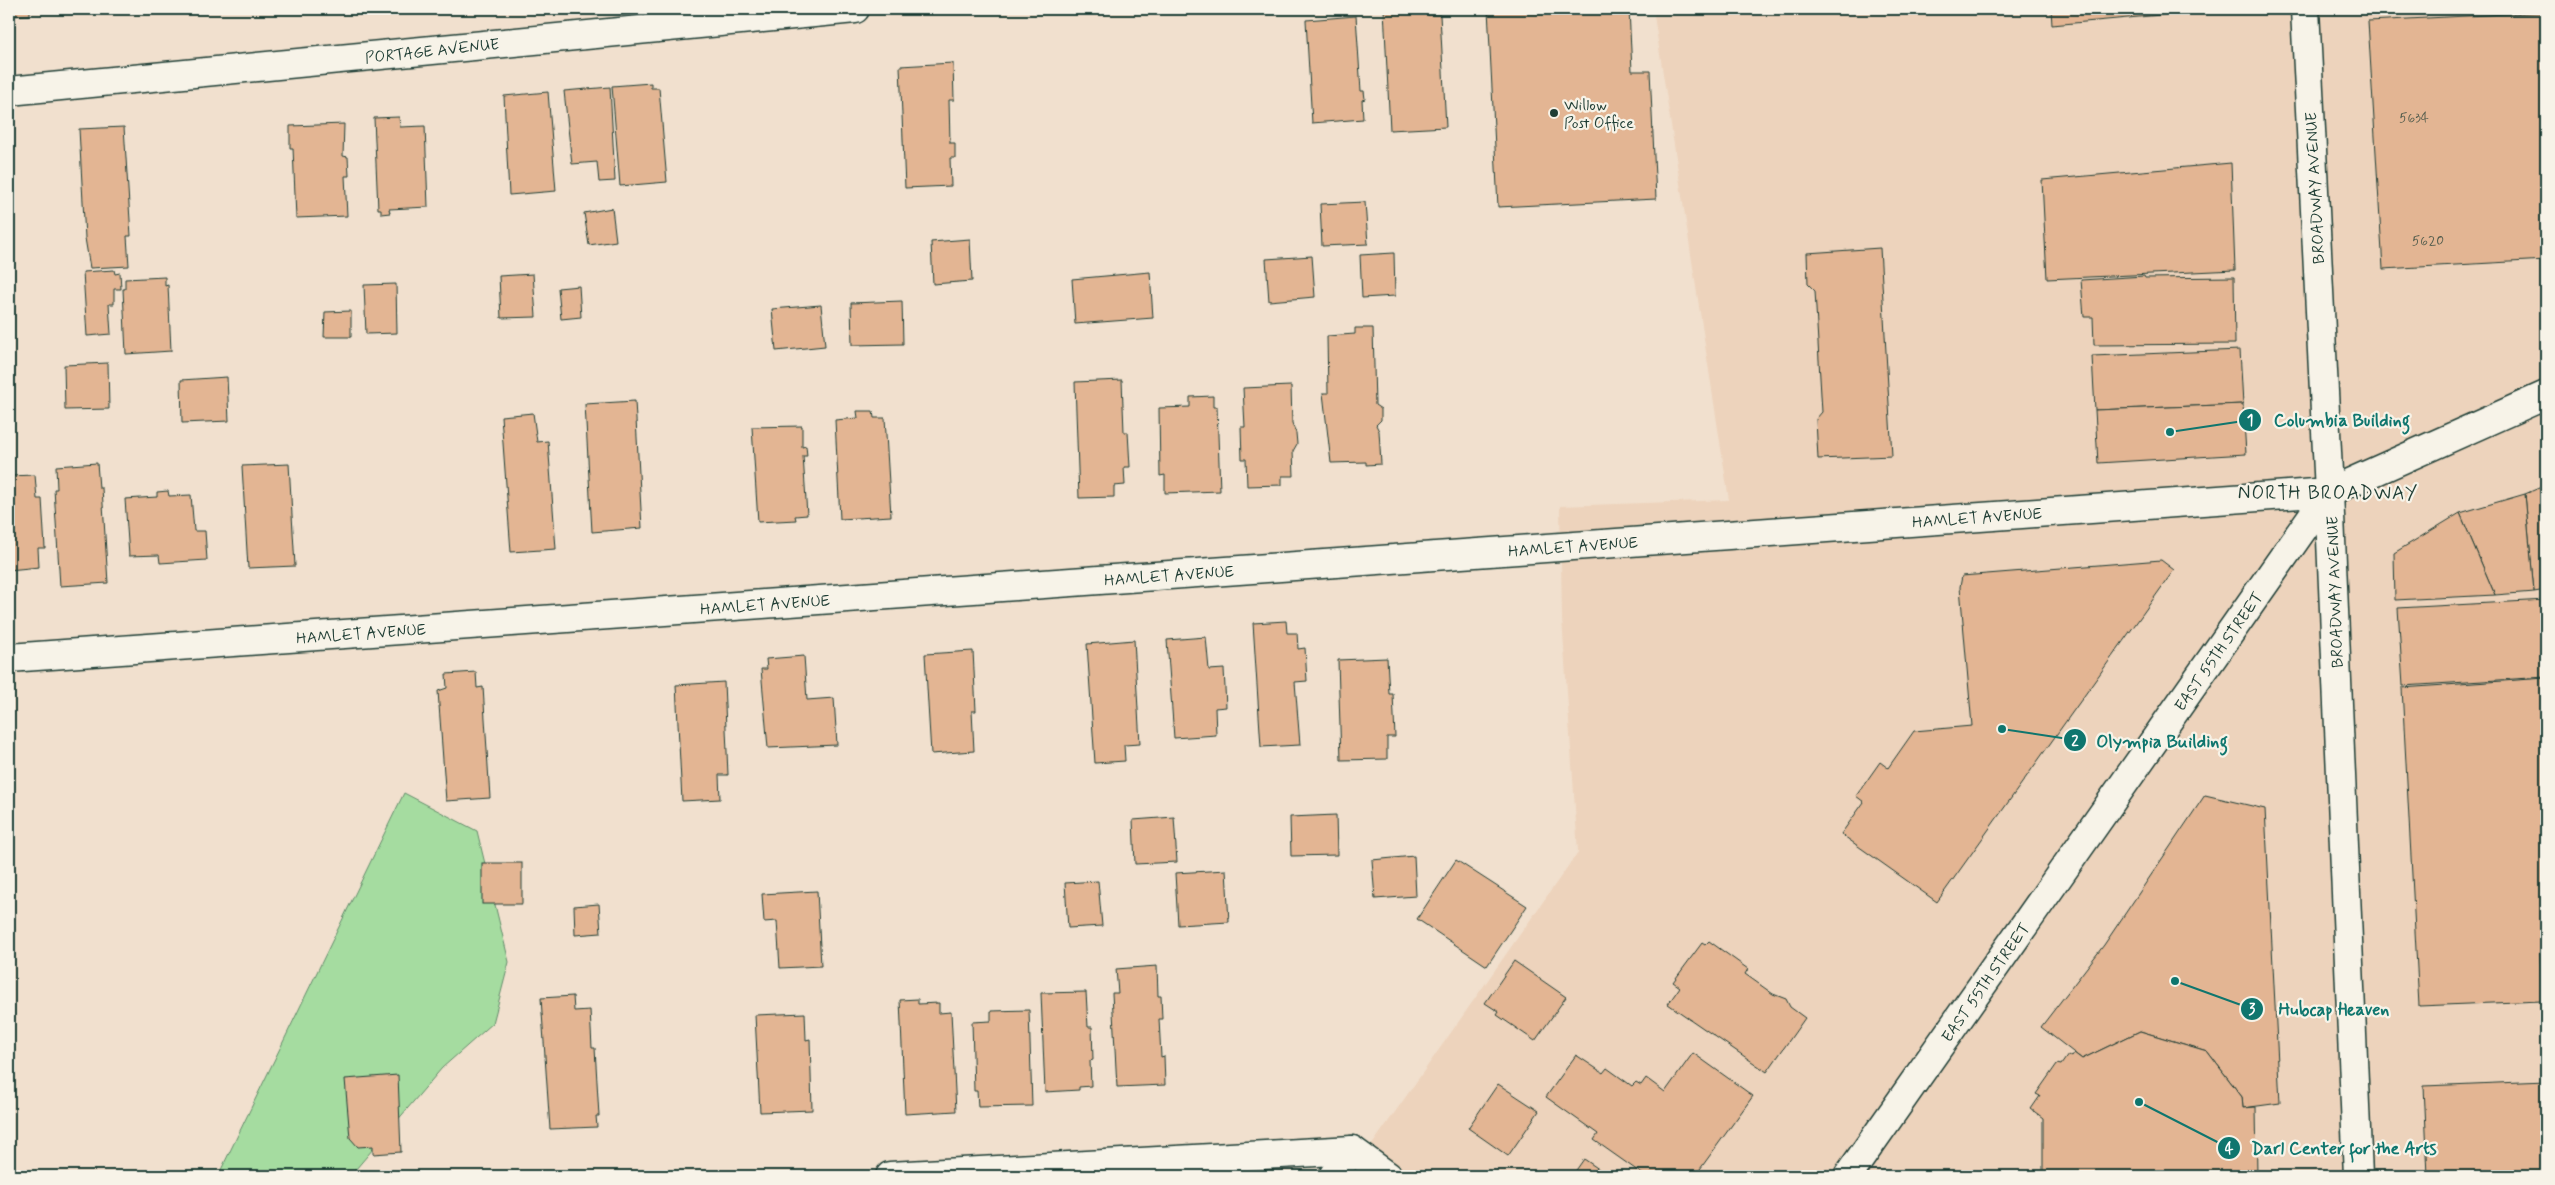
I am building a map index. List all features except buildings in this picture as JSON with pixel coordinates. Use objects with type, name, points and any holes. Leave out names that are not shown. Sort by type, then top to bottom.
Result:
[{"type":"street","name":"PORTAGE AVENUE","points":[[9,91],[855,9]]},
{"type":"street","name":"BROADWAY AVENUE","points":[[2305,9],[2329,492],[2358,1176]]},
{"type":"street","points":[[2329,492],[2546,394]]},
{"type":"street","name":"HAMLET AVENUE","points":[[9,658],[2329,492]]},
{"type":"street","name":"EAST 55TH STREET","points":[[1848,1176],[2329,492]]},
{"type":"street","points":[[1333,1176],[1352,1150]]},
{"type":"street","points":[[890,1176],[1352,1150],[1388,1176]]},
{"type":"shaded area","points":[[1653,9],[2546,9],[2546,1176],[1350,1176],[1578,852],[1562,619],[1560,506],[1729,500]]},
{"type":"green space","points":[[404,793],[477,831],[509,962],[493,1023],[442,1068],[350,1176],[218,1176]]},
{"type":"place","name":"Willow Post Office","points":[[1554,113]]},
{"type":"place","name":"Columbia Building","points":[[2170,432]]},
{"type":"place","name":"Olympia Building","points":[[2002,729]]},
{"type":"place","name":"Hubcap Heaven","points":[[2175,981]]},
{"type":"place","name":"Darl Center for the Arts","points":[[2139,1102]]},
{"type":"district","name":"NORTH BROADWAY","points":[[2328,492]]}]
